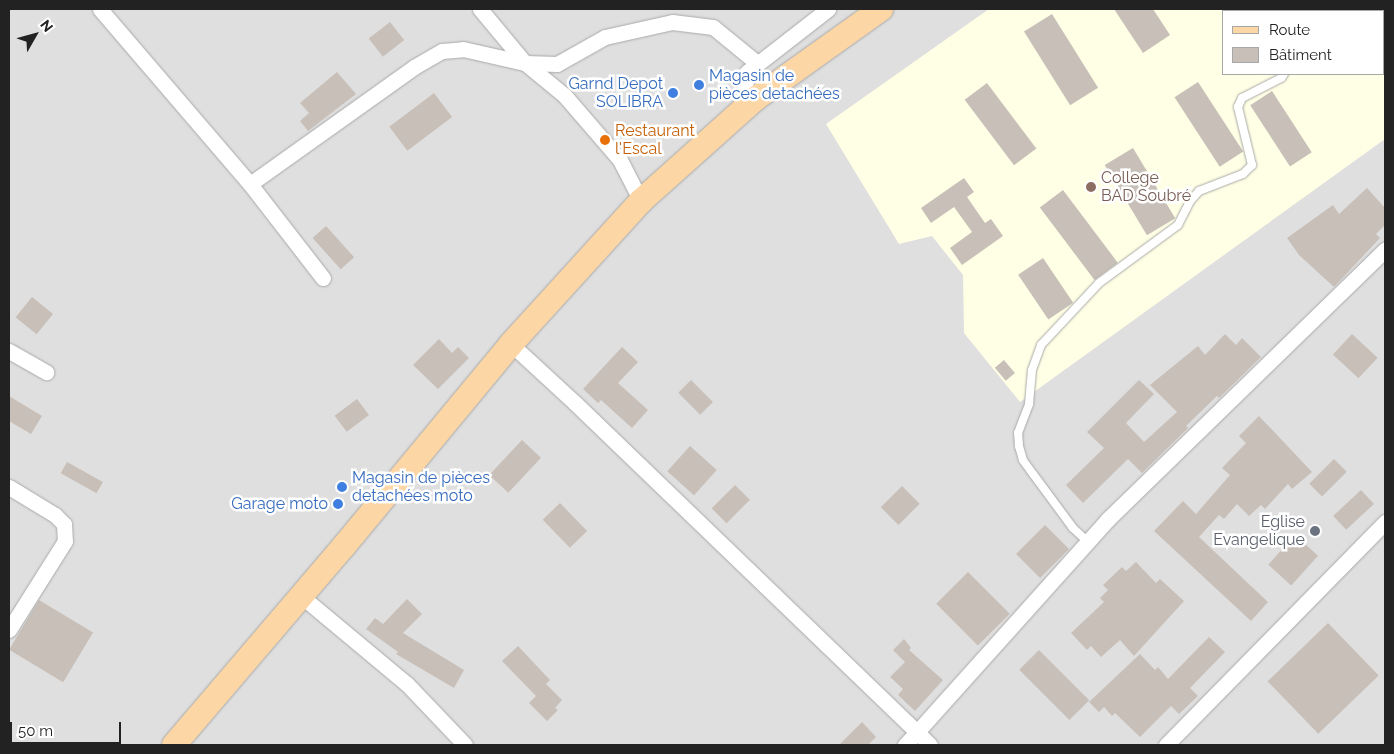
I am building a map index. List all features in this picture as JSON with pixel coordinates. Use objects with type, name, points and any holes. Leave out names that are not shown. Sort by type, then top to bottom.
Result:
[{"type":"main road","points":[[174,745],[300,595],[344,546],[511,344],[642,201],[755,99],[881,9]]},
{"type":"street","points":[[100,9],[250,184],[323,278]]},
{"type":"street","points":[[480,9],[525,63],[564,96],[620,160],[642,201]]},
{"type":"street","points":[[755,99],[745,89],[748,72],[757,63],[828,9]]},
{"type":"street","points":[[250,184],[414,67],[442,51],[463,49],[525,63],[558,64],[604,37],[672,22],[713,27],[757,63]]},
{"type":"street","points":[[905,745],[1130,496],[1385,250]]},
{"type":"street","points":[[511,344],[576,403],[930,745]]},
{"type":"street","points":[[9,351],[46,372]]},
{"type":"street","points":[[9,487],[54,515],[64,524],[65,540],[9,630]]},
{"type":"street","points":[[1166,745],[1385,522]]},
{"type":"street","points":[[300,595],[407,684],[465,745]]},
{"type":"lane","points":[[1088,542],[1073,528],[1033,474],[1023,460],[1018,446],[1018,433],[1029,404],[1032,370],[1042,345],[1099,283],[1178,225],[1191,200],[1199,192],[1243,174],[1252,165],[1238,106],[1242,98],[1281,78],[1283,75]]},
{"type":"shaded area","points":[[9,9],[1385,9],[1385,745],[9,745]]},
{"type":"shaded area","name":"College BAD Soubré","points":[[989,9],[1385,9],[1385,139],[1020,402],[964,333],[963,275],[932,236],[899,244],[826,124]]},
{"type":"building","points":[[1114,9],[1153,9],[1170,35],[1143,53]]},
{"type":"building","points":[[1052,14],[1098,88],[1070,105],[1024,31]]},
{"type":"building","points":[[390,22],[404,40],[383,57],[369,39]]},
{"type":"building","points":[[337,72],[356,94],[308,131],[300,121],[309,113],[300,103]]},
{"type":"building","points":[[1198,82],[1243,152],[1220,167],[1175,97]]},
{"type":"building","points":[[987,83],[1036,148],[1014,165],[965,100]]},
{"type":"building","points":[[1272,91],[1312,152],[1290,166],[1250,105]]},
{"type":"building","points":[[434,93],[452,117],[407,151],[389,127]]},
{"type":"building","points":[[1133,148],[1175,218],[1147,235],[1105,165]]},
{"type":"building","points":[[964,178],[974,192],[967,197],[985,223],[991,219],[1003,236],[962,265],[950,248],[972,232],[954,207],[931,223],[921,208]]},
{"type":"building","points":[[1367,188],[1385,208],[1385,225],[1376,234],[1380,238],[1334,287],[1299,255],[1287,238],[1333,205],[1339,214]]},
{"type":"building","points":[[1063,190],[1118,263],[1095,280],[1040,207]]},
{"type":"building","points":[[326,226],[354,257],[341,269],[313,238]]},
{"type":"building","points":[[1043,258],[1073,303],[1048,320],[1018,275]]},
{"type":"building","points":[[32,297],[53,314],[37,334],[16,317]]},
{"type":"building","points":[[1225,334],[1236,345],[1242,338],[1261,357],[1219,398],[1217,396],[1186,426],[1188,428],[1142,473],[1128,459],[1083,503],[1066,485],[1104,448],[1087,432],[1139,380],[1154,394],[1126,423],[1144,442],[1177,412],[1150,385],[1198,346],[1205,355]]},
{"type":"building","points":[[1352,334],[1378,358],[1359,378],[1333,354]]},
{"type":"building","points":[[439,339],[452,353],[458,347],[469,358],[438,389],[413,365]]},
{"type":"building","points":[[622,347],[638,362],[618,383],[648,410],[632,428],[601,400],[598,403],[583,389]]},
{"type":"building","points":[[1004,360],[1015,373],[1006,381],[995,368]]},
{"type":"building","points":[[691,380],[713,402],[700,415],[678,393]]},
{"type":"building","points":[[9,396],[42,416],[31,434],[9,421]]},
{"type":"building","points":[[357,399],[369,415],[347,432],[335,416]]},
{"type":"building","points":[[1259,416],[1312,472],[1292,489],[1288,484],[1265,509],[1261,505],[1249,516],[1237,504],[1224,519],[1219,515],[1199,537],[1268,602],[1251,621],[1154,531],[1183,501],[1196,514],[1230,475],[1222,468],[1246,443],[1239,436]]},
{"type":"building","points":[[522,440],[541,458],[508,493],[489,475]]},
{"type":"building","points":[[690,446],[717,470],[694,495],[667,471]]},
{"type":"building","points":[[1334,459],[1347,472],[1322,496],[1309,484]]},
{"type":"building","points":[[67,462],[103,482],[97,493],[61,473]]},
{"type":"building","points":[[735,485],[750,500],[727,523],[712,508]]},
{"type":"building","points":[[902,486],[920,504],[898,525],[881,507]]},
{"type":"building","points":[[1361,490],[1374,504],[1346,530],[1333,516]]},
{"type":"building","points":[[560,503],[587,531],[570,548],[543,520]]},
{"type":"building","points":[[1045,525],[1069,549],[1040,578],[1016,554]]},
{"type":"building","points":[[1295,535],[1318,556],[1291,585],[1268,565]]},
{"type":"building","points":[[1136,562],[1156,583],[1160,579],[1184,601],[1134,656],[1120,640],[1101,657],[1091,646],[1087,650],[1071,633],[1104,602],[1100,598],[1108,590],[1103,585],[1122,567],[1126,571]]},
{"type":"building","points":[[968,572],[1010,614],[978,646],[936,604]]},
{"type":"building","points":[[407,599],[422,614],[403,633],[464,670],[454,688],[396,654],[398,652],[366,629],[375,618],[383,624]]},
{"type":"building","points":[[39,600],[93,632],[63,682],[9,650]]},
{"type":"building","points":[[1328,623],[1379,676],[1318,734],[1268,681]]},
{"type":"building","points":[[1209,637],[1225,652],[1190,688],[1198,696],[1179,714],[1171,706],[1140,737],[1115,713],[1112,716],[1104,707],[1099,712],[1089,702],[1140,654],[1155,670],[1158,667],[1168,679]]},
{"type":"building","points":[[904,639],[911,648],[909,650],[943,680],[915,711],[898,695],[903,689],[890,677],[905,662],[893,650]]},
{"type":"building","points":[[518,646],[550,680],[546,684],[562,700],[555,708],[558,710],[547,721],[529,703],[536,696],[502,661]]},
{"type":"building","points":[[1039,650],[1089,700],[1069,720],[1019,670]]},
{"type":"building","points":[[862,722],[876,737],[868,745],[839,745]]},
{"type":"place","name":"Magasin de pièces detachées","points":[[699,85]]},
{"type":"place","name":"Garnd Depot SOLIBRA","points":[[673,93]]},
{"type":"place","name":"Restaurant l'Escal","points":[[605,140]]},
{"type":"place","name":"College BAD Soubré","points":[[1091,187]]},
{"type":"place","name":"Magasin de pièces detachées moto","points":[[342,487]]},
{"type":"place","name":"Garage moto","points":[[338,504]]},
{"type":"place","name":"Eglise Evangelique","points":[[1315,531]]}]
